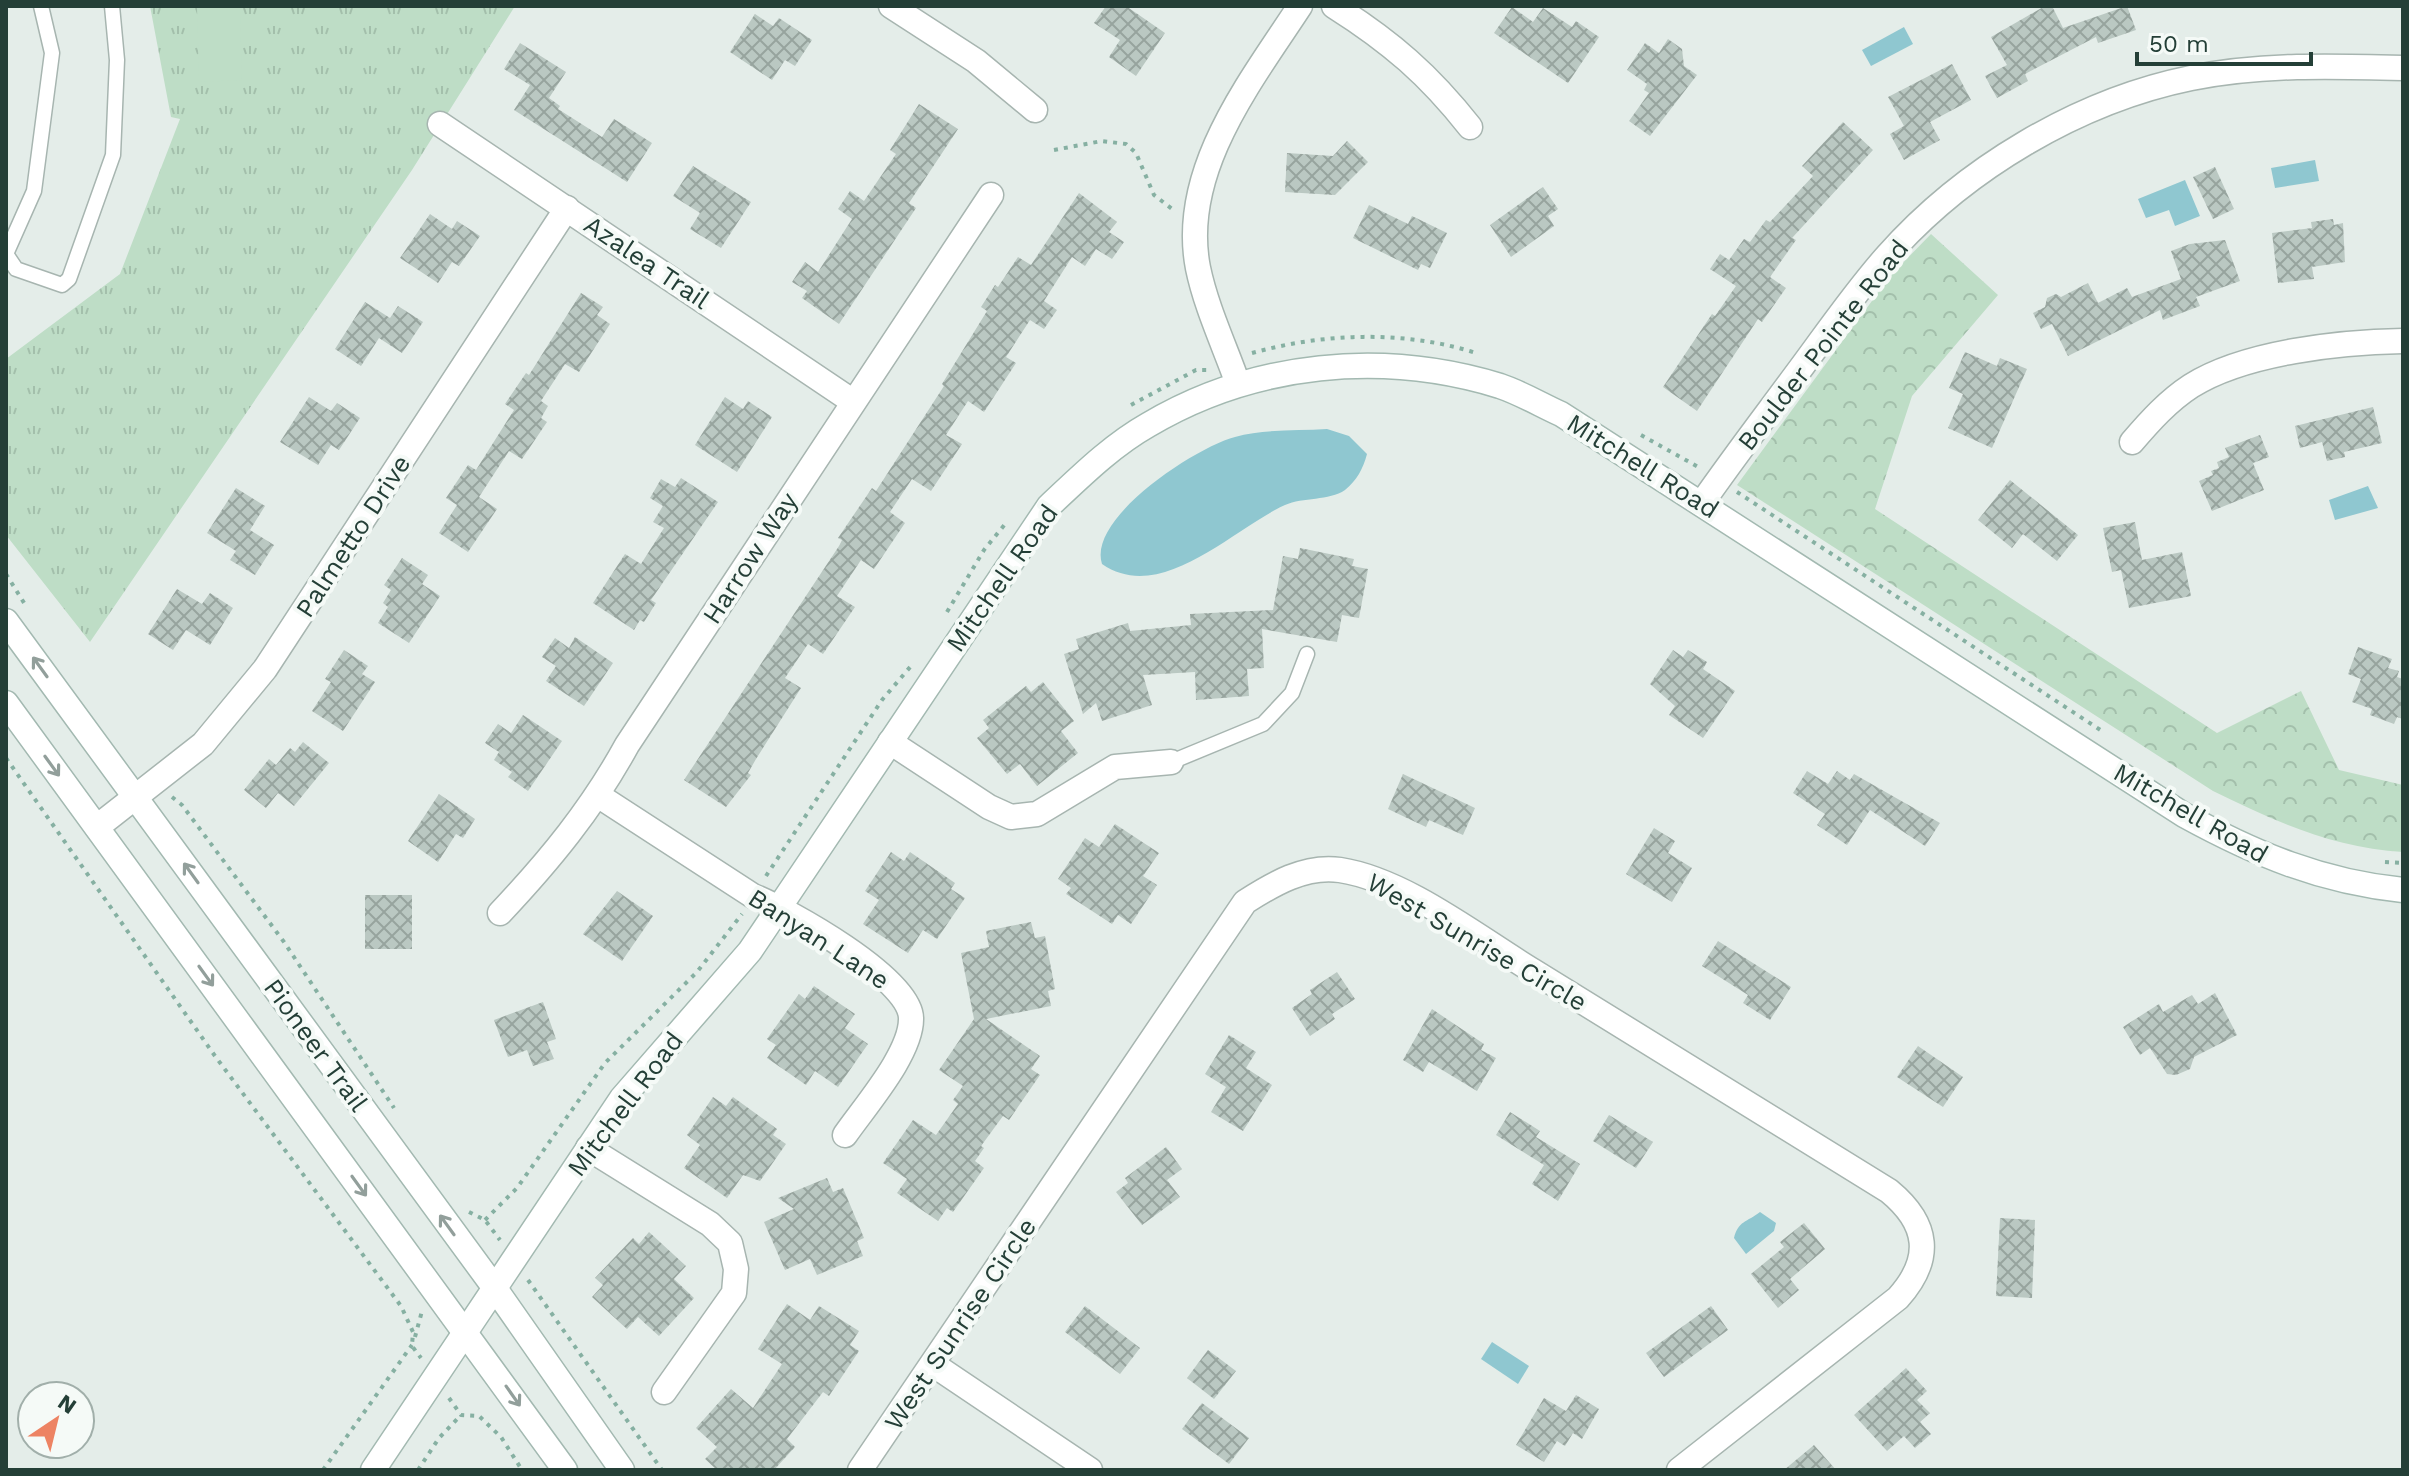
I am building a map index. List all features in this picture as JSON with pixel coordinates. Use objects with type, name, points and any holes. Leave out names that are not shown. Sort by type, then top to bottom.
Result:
[{"type":"street","points":[[891,6],[976,61],[1035,110]]},
{"type":"street","points":[[1235,376],[1198,268],[1201,195],[1226,119],[1300,6]]},
{"type":"street","points":[[1334,6],[1395,46],[1435,83],[1470,127]]},
{"type":"street","name":"Boulder Pointe Road","points":[[1702,503],[1888,254],[1940,205],[1997,161],[2058,125],[2122,99],[2190,78],[2261,68],[2403,68]]},
{"type":"street","name":"Azalea Trail","points":[[440,124],[852,401]]},
{"type":"street","name":"Harrow Way","points":[[500,913],[551,858],[599,796],[627,745],[991,195]]},
{"type":"street","name":"Palmetto Drive","points":[[97,827],[203,744],[265,669],[567,208]]},
{"type":"street","points":[[2132,442],[2160,410],[2193,385],[2232,369],[2293,351],[2359,342],[2403,341]]},
{"type":"street","name":"Mitchell Road","points":[[373,1470],[588,1148],[645,1069],[750,951],[1015,551],[1049,506],[1092,466],[1147,425],[1235,376],[1335,365],[1400,367],[1501,387],[1561,414],[2184,815],[2247,850],[2306,872],[2403,890]]},
{"type":"street","name":"Pioneer Trail","points":[[6,621],[144,790],[622,1470]]},
{"type":"street","name":"Pioneer Trail","points":[[6,703],[565,1470]]},
{"type":"street","points":[[890,742],[989,807],[1011,817],[1037,814],[1115,767],[1171,762]]},
{"type":"street","name":"Banyan Lane","points":[[599,796],[753,896],[779,906],[885,977],[902,995],[912,1015],[904,1049],[845,1135]]},
{"type":"street","name":"West Sunrise Circle","points":[[860,1470],[1245,902],[1273,884],[1305,872],[1337,870],[1370,877],[1452,922],[1889,1191],[1907,1206],[1919,1225],[1922,1247],[1920,1267],[1898,1298],[1679,1470]]},
{"type":"street","points":[[588,1148],[710,1224],[730,1243],[736,1269],[734,1293],[664,1392]]},
{"type":"street","points":[[934,1365],[1090,1470]]},
{"type":"lane","points":[[41,6],[52,53],[34,191],[6,254],[16,269],[62,285],[69,279],[113,155],[117,60],[112,6]]},
{"type":"lane","points":[[1171,762],[1263,724],[1292,693],[1307,654]]},
{"type":"path","points":[[1054,150],[1080,148],[1102,141],[1126,144],[1136,153],[1154,195],[1176,212],[1199,211]]},
{"type":"path","points":[[1122,413],[1142,398],[1196,370],[1235,376],[1248,354],[1314,339],[1367,336],[1462,349],[1489,357]]},
{"type":"path","points":[[1635,432],[1718,479],[2111,737]]},
{"type":"path","points":[[945,614],[984,550],[1012,517]]},
{"type":"path","points":[[6,574],[28,608]]},
{"type":"path","points":[[485,1220],[517,1188],[605,1063],[697,972],[753,896],[882,700],[912,664]]},
{"type":"path","points":[[6,758],[215,1056],[401,1306],[413,1332],[412,1346],[461,1415]]},
{"type":"path","points":[[144,790],[182,805],[284,942],[403,1120]]},
{"type":"path","points":[[2374,861],[2403,863]]},
{"type":"path","points":[[457,1239],[467,1212],[485,1220],[662,1470]]},
{"type":"path","points":[[323,1470],[412,1346],[430,1282]]},
{"type":"path","points":[[418,1470],[439,1438],[461,1415],[479,1416],[501,1437],[522,1470]]},
{"type":"green space","points":[[150,6],[515,6],[412,170],[90,642],[6,535],[6,359],[120,274],[180,119],[171,117]]},
{"type":"green space","points":[[240,6],[242,80],[199,82],[197,7]]},
{"type":"green space","points":[[1931,234],[1998,295],[1912,396],[1875,509],[2217,733],[2301,691],[2339,770],[2403,785],[2403,852],[2329,839],[2259,813],[2213,791],[1737,485],[1891,275]]},
{"type":"water","points":[[1904,27],[1913,44],[1871,66],[1862,50]]},
{"type":"water","points":[[2315,160],[2319,181],[2275,188],[2271,168]]},
{"type":"water","points":[[2185,180],[2200,216],[2175,226],[2169,210],[2146,218],[2138,199]]},
{"type":"water","points":[[1327,429],[1349,436],[1367,454],[1359,474],[1345,490],[1331,496],[1285,505],[1196,559],[1172,570],[1148,575],[1125,574],[1102,564],[1102,546],[1111,526],[1127,506],[1172,469],[1217,443],[1246,434]]},
{"type":"water","points":[[2368,486],[2378,508],[2335,520],[2329,500]]},
{"type":"water","points":[[1760,1212],[1776,1223],[1774,1231],[1746,1254],[1734,1238],[1736,1232]]},
{"type":"water","points":[[1492,1342],[1529,1366],[1518,1384],[1481,1359]]},
{"type":"building","points":[[1106,6],[1126,6],[1165,33],[1136,76],[1109,57],[1120,40],[1094,23]]},
{"type":"building","points":[[2045,6],[2052,6],[2063,28],[2127,6],[2136,30],[2098,43],[2096,37],[2025,74],[2028,81],[1997,98],[1985,76],[2007,65],[1991,37]]},
{"type":"building","points":[[1512,7],[1533,22],[1543,8],[1572,27],[1576,21],[1599,37],[1568,83],[1494,33]]},
{"type":"building","points":[[755,14],[773,26],[779,18],[812,40],[795,66],[785,60],[772,80],[730,52]]},
{"type":"building","points":[[1668,39],[1682,49],[1684,66],[1697,75],[1650,136],[1629,121],[1649,93],[1644,90],[1647,84],[1627,70],[1645,43],[1659,53]]},
{"type":"building","points":[[520,43],[566,72],[549,98],[560,106],[558,109],[602,137],[614,119],[652,143],[627,182],[514,110],[530,85],[504,69]]},
{"type":"building","points":[[1952,64],[1971,100],[1930,122],[1940,140],[1904,160],[1890,134],[1904,126],[1888,97]]},
{"type":"building","points":[[919,104],[958,129],[909,203],[916,208],[839,324],[802,298],[807,291],[792,282],[805,262],[818,272],[852,219],[838,209],[850,191],[864,201],[896,154],[890,150]]},
{"type":"building","points":[[1843,122],[1873,150],[1792,238],[1796,240],[1770,277],[1786,288],[1762,322],[1758,319],[1697,411],[1663,387],[1712,314],[1715,316],[1736,286],[1710,269],[1720,254],[1729,260],[1744,239],[1750,242],[1766,220],[1770,222],[1813,176],[1802,166]]},
{"type":"building","points":[[1347,141],[1368,162],[1335,195],[1285,192],[1287,153],[1333,156]]},
{"type":"building","points":[[693,166],[751,202],[721,248],[690,229],[700,213],[673,196]]},
{"type":"building","points":[[2215,167],[2234,209],[2213,219],[2193,177]]},
{"type":"building","points":[[1543,187],[1558,209],[1548,216],[1554,226],[1511,257],[1490,225]]},
{"type":"building","points":[[1079,193],[1117,222],[1109,232],[1124,242],[1112,259],[1096,249],[1085,266],[1072,257],[1044,301],[1057,310],[1044,329],[1030,320],[1006,357],[1016,363],[984,412],[968,401],[946,435],[962,444],[931,491],[912,479],[890,512],[905,523],[874,569],[861,560],[837,596],[855,607],[823,654],[808,644],[785,678],[801,688],[756,759],[748,773],[751,775],[726,807],[684,780],[839,546],[842,540],[838,538],[872,488],[876,491],[944,386],[942,384],[987,311],[981,307],[995,285],[998,287],[1018,257],[1031,265]]},
{"type":"building","points":[[1369,205],[1408,224],[1412,216],[1447,233],[1430,268],[1421,264],[1418,270],[1353,238]]},
{"type":"building","points":[[430,214],[452,229],[457,221],[480,236],[459,266],[452,262],[438,283],[400,258]]},
{"type":"building","points":[[2333,219],[2334,225],[2343,223],[2345,262],[2312,267],[2314,279],[2278,283],[2272,233],[2312,228],[2311,222]]},
{"type":"building","points":[[2225,240],[2240,281],[2196,297],[2200,306],[2163,320],[2160,310],[2068,356],[2052,324],[2041,329],[2033,313],[2045,307],[2047,298],[2056,294],[2061,297],[2088,283],[2098,303],[2127,288],[2132,297],[2181,279],[2171,251],[2190,244]]},
{"type":"building","points":[[581,293],[603,307],[597,315],[610,324],[579,372],[565,364],[541,401],[548,406],[541,418],[547,422],[522,459],[509,451],[479,497],[497,509],[468,552],[439,533],[457,505],[446,498],[468,465],[476,470],[514,410],[505,404],[526,373],[529,375]]},
{"type":"building","points":[[365,302],[390,318],[398,306],[423,322],[402,353],[379,338],[361,366],[335,349]]},
{"type":"building","points":[[1965,352],[1997,366],[2000,358],[2027,369],[1992,448],[1948,428],[1963,394],[1949,388]]},
{"type":"building","points":[[309,397],[331,411],[337,403],[360,418],[339,450],[331,445],[318,465],[280,442]]},
{"type":"building","points":[[725,397],[743,409],[748,401],[772,417],[737,472],[695,445]]},
{"type":"building","points":[[2373,407],[2382,443],[2344,452],[2345,457],[2327,461],[2322,442],[2300,448],[2295,426]]},
{"type":"building","points":[[2260,435],[2269,457],[2253,463],[2264,490],[2212,511],[2199,481],[2213,475],[2211,471],[2219,468],[2217,462],[2229,457],[2225,448]]},
{"type":"building","points":[[681,478],[718,502],[651,600],[656,603],[644,622],[640,620],[634,630],[593,603],[625,554],[641,564],[664,528],[653,522],[663,506],[650,498],[661,479],[675,487]]},
{"type":"building","points":[[2010,480],[2078,535],[2057,561],[2023,534],[2012,548],[1978,520]]},
{"type":"building","points":[[236,488],[265,506],[250,530],[274,545],[255,575],[230,560],[236,551],[207,533]]},
{"type":"building","points":[[2135,522],[2142,560],[2182,552],[2191,596],[2129,608],[2121,570],[2112,572],[2103,528]]},
{"type":"building","points":[[1300,548],[1354,559],[1352,566],[1368,569],[1359,618],[1342,615],[1337,642],[1262,629],[1264,668],[1247,669],[1249,696],[1196,700],[1195,672],[1143,675],[1152,705],[1102,721],[1096,703],[1083,714],[1064,654],[1079,649],[1076,639],[1128,623],[1130,631],[1191,625],[1190,614],[1273,610],[1283,556],[1298,559]]},
{"type":"building","points":[[402,558],[428,575],[422,584],[440,596],[409,643],[378,623],[388,607],[383,603],[391,590],[384,585]]},
{"type":"building","points":[[177,589],[202,604],[210,593],[233,608],[210,645],[186,630],[173,650],[148,634]]},
{"type":"building","points":[[575,637],[613,663],[584,706],[546,681],[556,666],[542,657],[555,638],[569,648]]},
{"type":"building","points":[[2358,647],[2392,659],[2388,668],[2399,671],[2397,677],[2403,679],[2403,719],[2397,717],[2394,724],[2370,715],[2372,709],[2352,702],[2361,679],[2348,674]]},
{"type":"building","points":[[344,650],[368,666],[362,674],[375,682],[343,731],[312,711],[331,682],[325,679]]},
{"type":"building","points":[[1673,650],[1683,657],[1688,650],[1707,662],[1703,669],[1735,691],[1703,738],[1669,715],[1675,706],[1650,684]]},
{"type":"building","points":[[1043,682],[1074,721],[1061,731],[1078,753],[1037,786],[1020,764],[1007,774],[977,738],[989,728],[983,720],[1026,686],[1031,692]]},
{"type":"building","points":[[523,715],[562,741],[528,791],[508,777],[512,772],[494,760],[499,752],[485,743],[498,724],[511,733]]},
{"type":"building","points":[[303,742],[329,763],[294,806],[278,793],[266,808],[244,790],[269,759],[276,765],[290,748],[295,752]]},
{"type":"building","points":[[1807,771],[1828,784],[1837,771],[1850,780],[1854,774],[1940,823],[1925,846],[1870,810],[1847,845],[1817,825],[1825,814],[1793,793]]},
{"type":"building","points":[[1403,774],[1475,808],[1463,835],[1429,820],[1426,827],[1388,809]]},
{"type":"building","points":[[439,794],[475,819],[463,838],[456,834],[438,862],[408,841]]},
{"type":"building","points":[[1115,824],[1159,853],[1143,876],[1157,885],[1131,924],[1118,915],[1112,924],[1066,894],[1071,888],[1058,879],[1085,838],[1099,847]]},
{"type":"building","points":[[1654,828],[1675,841],[1668,853],[1692,868],[1672,902],[1626,874]]},
{"type":"building","points":[[891,852],[904,861],[910,852],[955,883],[951,889],[965,898],[937,939],[923,930],[908,953],[863,924],[879,900],[865,891]]},
{"type":"building","points":[[617,891],[653,916],[622,961],[583,934]]},
{"type":"building","points":[[365,895],[412,895],[412,949],[365,949]]},
{"type":"building","points":[[1031,922],[1035,938],[1045,936],[1055,989],[1048,991],[1051,1006],[986,1019],[1040,1056],[1031,1069],[1040,1075],[1009,1120],[1003,1116],[981,1146],[984,1148],[975,1161],[984,1168],[953,1212],[947,1208],[938,1221],[897,1193],[907,1179],[883,1163],[913,1120],[936,1135],[958,1104],[953,1100],[963,1086],[939,1070],[974,1019],[961,953],[989,947],[986,931]]},
{"type":"building","points":[[1718,941],[1791,987],[1770,1020],[1743,1003],[1748,995],[1702,966]]},
{"type":"building","points":[[1337,972],[1355,999],[1332,1014],[1335,1019],[1310,1036],[1292,1008],[1312,994],[1310,990]]},
{"type":"building","points":[[814,986],[855,1014],[845,1028],[868,1044],[838,1087],[815,1071],[806,1085],[767,1058],[776,1045],[767,1039],[799,994],[805,999]]},
{"type":"building","points":[[2215,993],[2237,1035],[2194,1057],[2190,1069],[2176,1075],[2167,1074],[2150,1048],[2140,1055],[2123,1027],[2159,1004],[2163,1012],[2192,995],[2198,1004]]},
{"type":"building","points":[[543,1002],[556,1039],[547,1042],[554,1059],[533,1066],[527,1050],[508,1057],[494,1020]]},
{"type":"building","points":[[1432,1009],[1484,1044],[1481,1050],[1496,1058],[1477,1091],[1429,1062],[1423,1072],[1403,1060]]},
{"type":"building","points":[[1229,1035],[1256,1052],[1246,1068],[1272,1085],[1243,1131],[1211,1112],[1226,1087],[1205,1074]]},
{"type":"building","points":[[1918,1046],[1963,1077],[1943,1107],[1897,1077]]},
{"type":"building","points":[[713,1097],[726,1106],[733,1097],[777,1129],[773,1135],[786,1144],[760,1181],[743,1175],[727,1198],[684,1168],[700,1145],[687,1135]]},
{"type":"building","points":[[1510,1112],[1540,1131],[1536,1137],[1580,1164],[1558,1201],[1532,1184],[1544,1165],[1496,1135]]},
{"type":"building","points":[[1609,1115],[1653,1142],[1636,1168],[1593,1141]]},
{"type":"building","points":[[1166,1147],[1182,1169],[1167,1180],[1180,1197],[1142,1225],[1116,1192],[1128,1183],[1125,1178]]},
{"type":"building","points":[[827,1178],[833,1192],[843,1188],[864,1238],[857,1241],[863,1256],[817,1275],[810,1259],[785,1270],[764,1222],[794,1209],[778,1198]]},
{"type":"building","points":[[2000,1218],[2035,1220],[2032,1298],[1996,1296]]},
{"type":"building","points":[[1804,1223],[1825,1249],[1790,1279],[1799,1290],[1778,1308],[1751,1274],[1784,1247],[1780,1242]]},
{"type":"building","points":[[649,1232],[686,1266],[674,1279],[694,1298],[659,1336],[638,1317],[627,1329],[592,1297],[603,1285],[595,1278],[633,1238],[639,1244]]},
{"type":"building","points":[[787,1304],[810,1320],[819,1306],[859,1331],[850,1345],[859,1351],[829,1396],[823,1392],[787,1439],[795,1447],[774,1470],[717,1470],[705,1459],[717,1447],[696,1428],[731,1389],[753,1408],[782,1364],[758,1349]]},
{"type":"building","points":[[1085,1306],[1140,1348],[1120,1374],[1065,1332]]},
{"type":"building","points":[[1711,1306],[1728,1330],[1664,1377],[1646,1353]]},
{"type":"building","points":[[1208,1350],[1236,1371],[1214,1399],[1187,1378]]},
{"type":"building","points":[[1906,1368],[1927,1391],[1917,1400],[1930,1413],[1920,1422],[1931,1434],[1915,1448],[1904,1436],[1887,1451],[1854,1415]]},
{"type":"building","points":[[1576,1395],[1599,1409],[1582,1439],[1573,1433],[1565,1446],[1557,1441],[1544,1462],[1516,1445],[1544,1398],[1566,1411]]},
{"type":"building","points":[[1202,1403],[1249,1438],[1229,1464],[1182,1429]]},
{"type":"building","points":[[1814,1445],[1836,1470],[1784,1470]]}]
